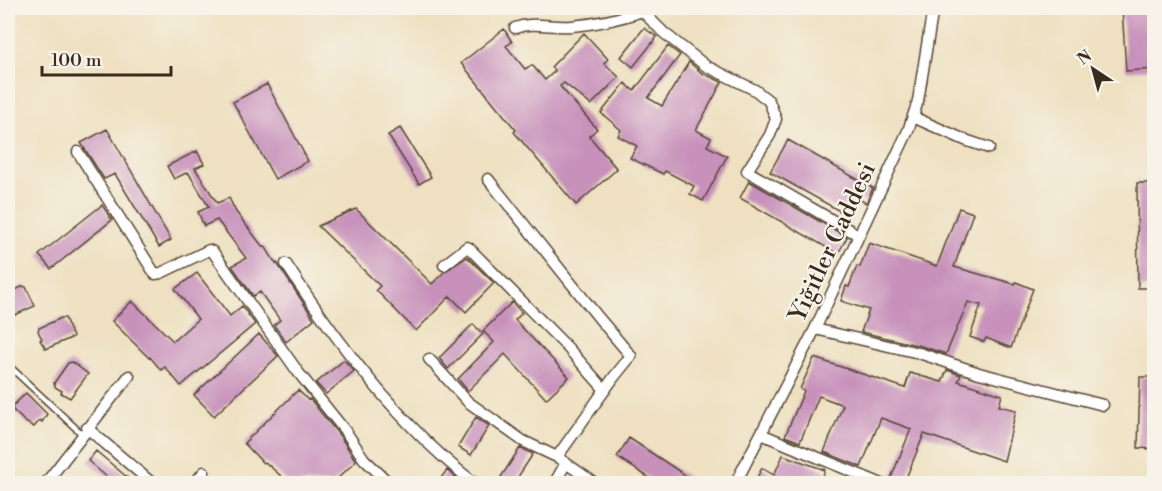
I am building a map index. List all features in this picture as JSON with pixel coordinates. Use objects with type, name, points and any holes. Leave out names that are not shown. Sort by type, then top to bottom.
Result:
[{"type":"street","name":"Yiğitler Caddesi","points":[[735,483],[814,329],[908,131],[918,101],[933,8]]},
{"type":"street","points":[[516,28],[527,24],[570,27],[619,19],[642,11],[664,33],[706,66],[756,90],[770,101],[776,119],[770,135],[747,171],[858,235]]},
{"type":"street","points":[[912,117],[989,148]]},
{"type":"street","points":[[78,152],[155,274],[209,250],[213,252],[298,372],[346,432],[364,459],[390,483]]},
{"type":"street","points":[[488,179],[632,356],[605,390],[562,460],[554,483]]},
{"type":"street","points":[[444,265],[467,247],[469,248],[560,340],[605,390]]},
{"type":"street","points":[[286,264],[308,298],[387,398],[449,464],[476,483]]},
{"type":"street","points":[[814,329],[919,353],[980,373],[1103,405]]},
{"type":"street","points":[[429,359],[468,402],[523,441],[562,460],[596,483]]},
{"type":"street","points":[[45,483],[129,376]]},
{"type":"street","points":[[85,431],[153,483]]},
{"type":"street","points":[[761,434],[882,483]]},
{"type":"street","points":[[194,483],[204,472]]},
{"type":"lane","points":[[8,365],[85,431]]},
{"type":"building","points":[[1122,8],[1152,8],[1155,69],[1126,71]]},
{"type":"building","points":[[644,28],[657,37],[633,67],[621,57]]},
{"type":"building","points":[[504,29],[512,42],[506,46],[525,69],[532,65],[545,80],[555,71],[551,67],[584,33],[608,59],[604,63],[619,77],[591,105],[564,83],[560,86],[597,129],[589,136],[617,169],[576,205],[514,132],[516,130],[461,63]]},
{"type":"building","points":[[668,46],[680,55],[648,98],[662,106],[689,62],[702,73],[722,82],[696,130],[711,138],[707,146],[727,156],[703,201],[690,194],[694,186],[665,171],[663,174],[630,158],[637,146],[618,136],[621,130],[601,113],[625,83],[634,91]]},
{"type":"building","points":[[267,84],[308,161],[275,179],[233,102]]},
{"type":"building","points":[[400,128],[431,177],[419,184],[388,135]]},
{"type":"building","points":[[107,129],[171,240],[159,247],[115,174],[104,179],[81,143]]},
{"type":"building","points":[[788,140],[873,188],[866,203],[855,197],[845,214],[770,172]]},
{"type":"building","points":[[197,151],[204,164],[195,168],[217,203],[229,198],[236,212],[263,247],[265,246],[314,319],[286,342],[274,325],[280,320],[260,292],[253,296],[232,266],[246,258],[217,220],[204,226],[198,212],[209,207],[188,172],[174,179],[167,166]]},
{"type":"building","points":[[749,181],[847,237],[838,254],[740,198]]},
{"type":"building","points":[[1137,183],[1155,183],[1155,288],[1138,288]]},
{"type":"building","points":[[102,205],[112,220],[51,269],[39,255]]},
{"type":"building","points":[[959,208],[973,213],[954,267],[1015,284],[1016,282],[1033,289],[1011,348],[986,338],[984,342],[970,337],[981,305],[968,302],[946,354],[861,332],[869,310],[841,301],[857,266],[860,267],[869,243],[937,266]]},
{"type":"building","points":[[356,209],[432,284],[444,272],[467,257],[494,283],[466,312],[450,296],[416,331],[376,290],[380,286],[318,226]]},
{"type":"building","points":[[197,273],[230,316],[242,306],[255,324],[181,386],[165,367],[161,370],[112,321],[132,301],[173,341],[198,319],[175,289]]},
{"type":"building","points":[[23,286],[26,287],[35,306],[8,318],[8,294]]},
{"type":"building","points":[[512,302],[522,313],[515,320],[569,377],[546,399],[505,354],[468,391],[458,379],[494,342],[483,331]]},
{"type":"building","points":[[65,318],[73,337],[46,349],[40,340],[42,339],[39,328]]},
{"type":"building","points":[[473,324],[483,334],[448,369],[439,358]]},
{"type":"building","points":[[259,334],[278,356],[214,416],[194,395]]},
{"type":"building","points":[[814,358],[905,388],[910,373],[942,382],[947,370],[961,375],[958,381],[1002,395],[999,406],[1016,410],[1004,461],[924,434],[904,483],[889,483],[911,429],[881,418],[861,467],[824,452],[843,405],[819,396],[800,442],[785,436],[804,391],[800,389]]},
{"type":"building","points":[[344,360],[354,371],[326,394],[316,383]]},
{"type":"building","points":[[72,362],[88,374],[70,398],[61,393],[62,391],[55,387],[54,383],[68,363]]},
{"type":"building","points":[[1140,377],[1155,377],[1155,449],[1138,448]]},
{"type":"building","points":[[298,390],[308,400],[310,399],[340,436],[356,461],[333,483],[289,483],[265,462],[263,463],[244,443]]},
{"type":"building","points":[[26,393],[47,414],[42,422],[40,420],[34,427],[25,422],[12,407]]},
{"type":"building","points":[[476,417],[489,426],[471,455],[458,447]]},
{"type":"building","points":[[629,438],[697,483],[657,483],[617,457]]},
{"type":"building","points":[[520,448],[533,454],[514,483],[497,483]]},
{"type":"building","points":[[96,451],[128,478],[123,483],[114,483],[88,461]]},
{"type":"building","points":[[783,455],[825,470],[822,479],[818,483],[754,483],[762,468],[774,475]]},
{"type":"building","points":[[447,470],[463,483],[437,483]]}]
